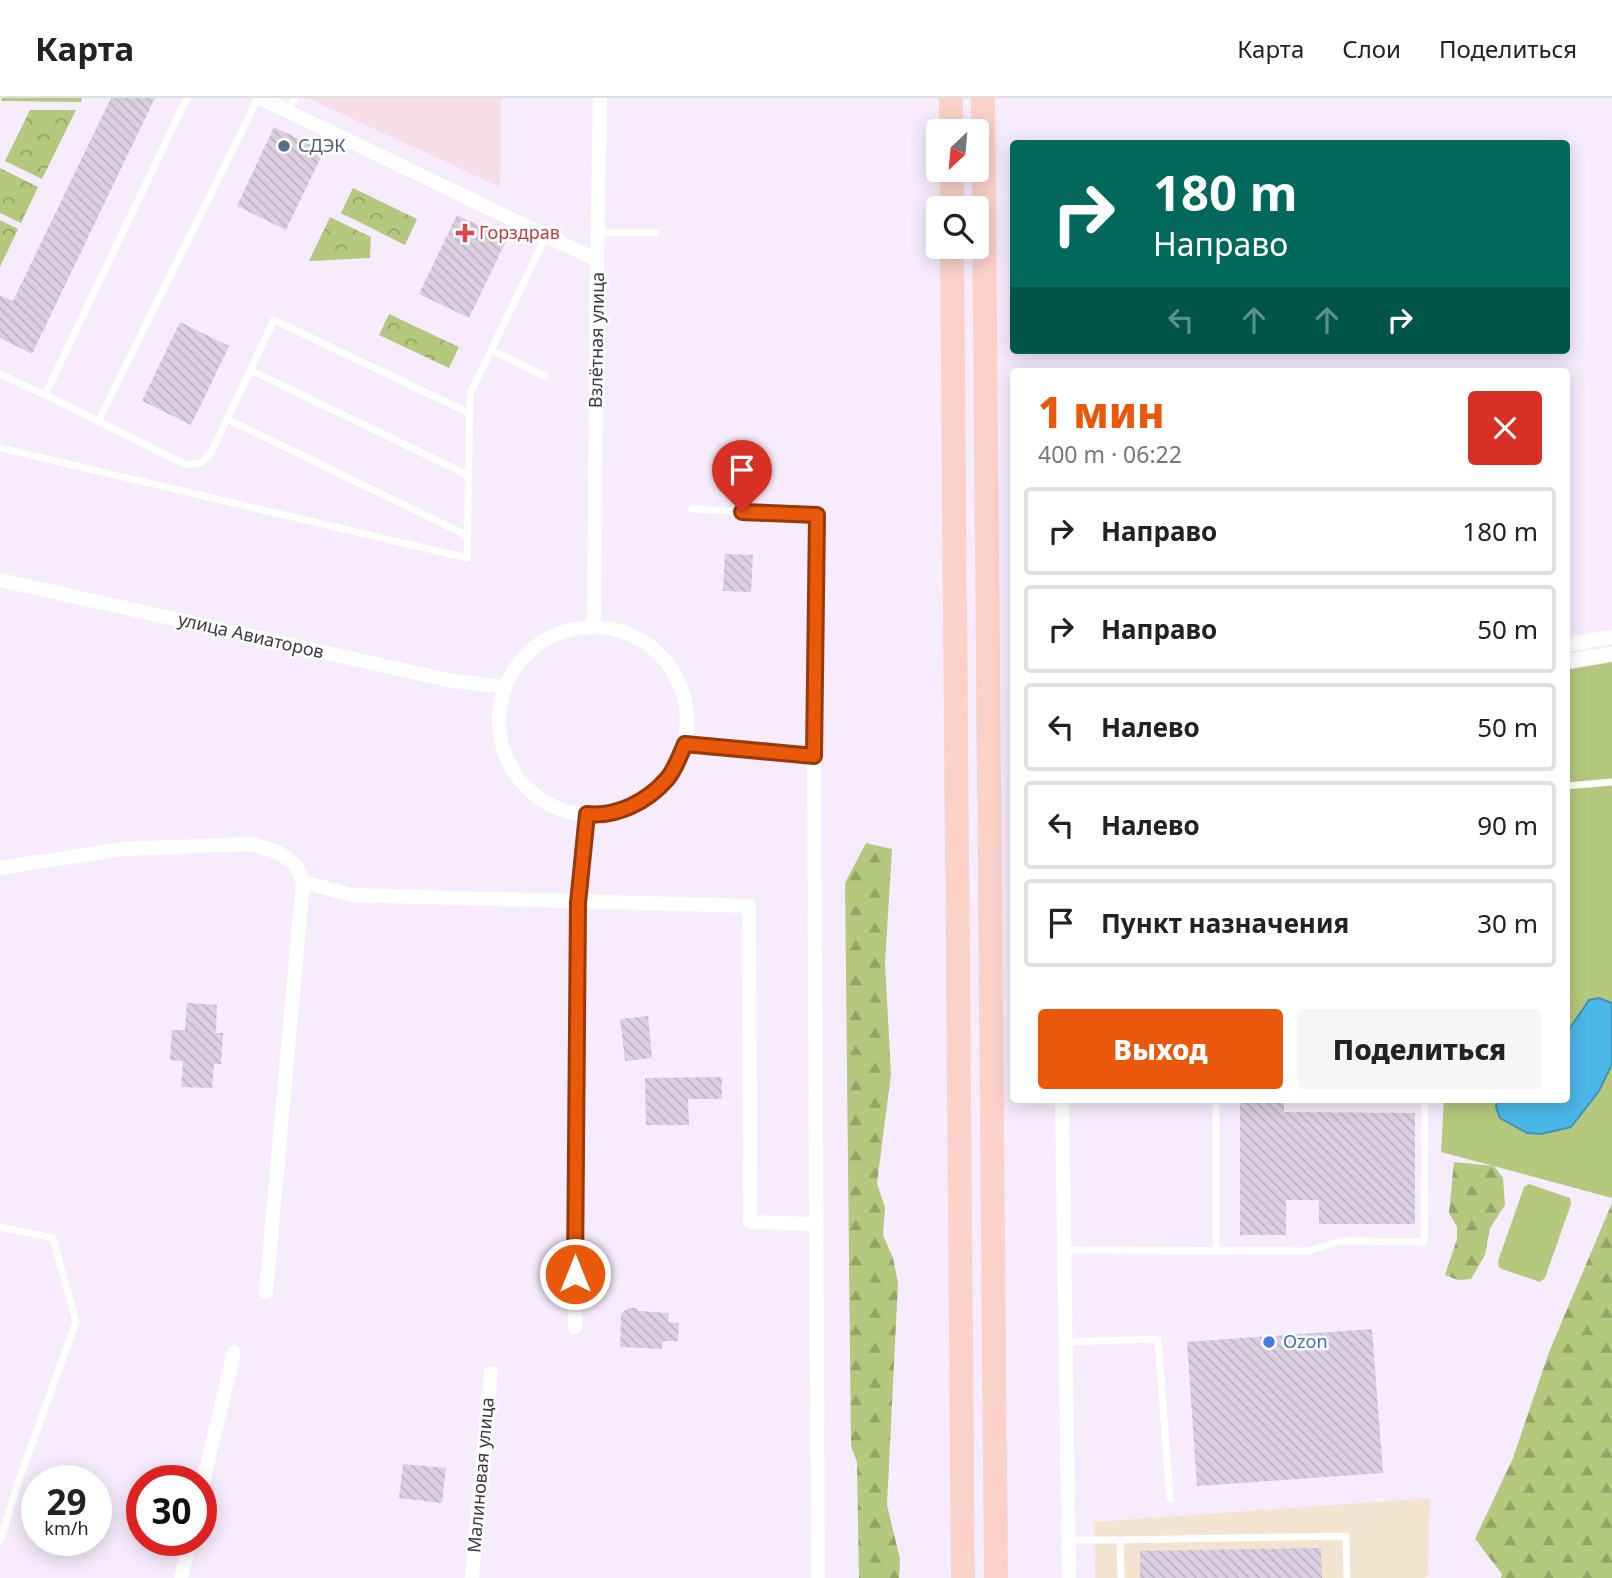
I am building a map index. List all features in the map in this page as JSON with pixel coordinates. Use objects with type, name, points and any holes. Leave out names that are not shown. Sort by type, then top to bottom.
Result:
[{"type":"highway","points":[[951,98],[951,119]]},
{"type":"highway","points":[[983,98],[996,1578]]},
{"type":"highway","points":[[952,259],[963,1578]]},
{"type":"street","name":"Взлётная улица","points":[[259,98],[291,105],[597,260],[594,626]]},
{"type":"street","points":[[597,260],[600,98]]},
{"type":"street","name":"улица Авиаторов","points":[[0,580],[448,680],[504,687]]},
{"type":"street","points":[[594,626],[628,633],[656,650],[677,677],[687,710],[685,744],[669,778],[640,804],[603,815],[565,811],[531,793],[507,762],[498,725],[504,687],[524,655],[556,633],[594,626]]},
{"type":"street","points":[[1570,644],[1612,637]]},
{"type":"street","points":[[1570,660],[1612,654]]},
{"type":"street","points":[[685,744],[814,756],[818,1578]]},
{"type":"street","points":[[575,1327],[578,903],[587,814]]},
{"type":"street","points":[[0,868],[121,849],[252,844],[278,852],[295,864],[303,882],[266,1292]]},
{"type":"street","points":[[303,882],[352,895],[749,906],[750,1222],[815,1224]]},
{"type":"street","points":[[1062,1103],[1069,1578]]},
{"type":"street","points":[[207,1465],[234,1352]]},
{"type":"street","name":"Малиновая улица","points":[[472,1578],[491,1373]]},
{"type":"street","points":[[181,1578],[186,1556]]},
{"type":"lane","points":[[44,395],[187,98]]},
{"type":"lane","points":[[98,422],[259,98]]},
{"type":"lane","points":[[598,233],[656,233]]},
{"type":"lane","points":[[0,448],[467,558],[470,394],[546,235]]},
{"type":"lane","points":[[0,374],[187,465],[201,463],[211,453],[274,320],[469,413]]},
{"type":"lane","points":[[491,350],[545,376]]},
{"type":"lane","points":[[250,370],[468,475]]},
{"type":"lane","points":[[227,419],[468,536]]},
{"type":"lane","points":[[692,509],[817,515],[814,756]]},
{"type":"lane","points":[[1570,786],[1612,782]]},
{"type":"lane","points":[[1216,1103],[1216,1251]]},
{"type":"lane","points":[[1064,1250],[1308,1251],[1340,1241],[1424,1242],[1425,1103]]},
{"type":"lane","points":[[0,1227],[53,1238],[76,1322],[0,1541]]},
{"type":"lane","points":[[1065,1342],[1158,1339],[1170,1499]]},
{"type":"lane","points":[[1068,1540],[1346,1536],[1347,1578]]},
{"type":"lane","points":[[1120,1539],[1121,1578]]},
{"type":"shaded area","points":[[307,98],[501,98],[500,187]]},
{"type":"shaded area","points":[[1430,1498],[1426,1578],[1095,1578],[1094,1522]]},
{"type":"green space","points":[[2,98],[82,98],[81,102],[1,101]]},
{"type":"green space","points":[[30,110],[76,110],[42,179],[5,161]]},
{"type":"green space","points":[[0,168],[38,187],[21,223],[0,213]]},
{"type":"green space","points":[[353,188],[417,219],[405,245],[341,213]]},
{"type":"green space","points":[[330,217],[371,237],[370,258],[309,261]]},
{"type":"green space","points":[[0,220],[18,229],[0,267]]},
{"type":"green space","points":[[389,314],[459,347],[449,368],[379,335]]},
{"type":"green space","points":[[1612,662],[1612,1198],[1441,1152],[1444,1103],[1570,1103],[1570,669]]},
{"type":"green space","points":[[866,843],[892,849],[885,963],[891,1074],[877,1183],[885,1208],[883,1235],[893,1258],[898,1283],[887,1505],[900,1559],[899,1578],[859,1578],[857,1462],[851,1446],[845,883]]},
{"type":"green space","points":[[1454,1162],[1494,1166],[1503,1178],[1505,1205],[1490,1228],[1485,1255],[1471,1279],[1458,1280],[1445,1275],[1457,1239],[1457,1227],[1449,1213]]},
{"type":"green space","points":[[1529,1184],[1570,1198],[1571,1204],[1545,1278],[1540,1282],[1502,1269],[1498,1261],[1524,1187]]},
{"type":"green space","points":[[1612,1203],[1612,1578],[1501,1578],[1502,1574],[1475,1539],[1513,1458],[1549,1352]]},
{"type":"water","points":[[1599,998],[1612,1003],[1612,1064],[1599,1091],[1571,1127],[1541,1134],[1527,1133],[1500,1118],[1496,1103],[1570,1103],[1570,1028],[1589,1000]]},
{"type":"building","points":[[111,98],[155,98],[32,354],[0,338],[0,295],[13,301]]},
{"type":"building","points":[[274,127],[324,151],[286,230],[237,206]]},
{"type":"building","points":[[457,215],[507,239],[469,318],[419,294]]},
{"type":"building","points":[[180,322],[229,346],[191,425],[142,401]]},
{"type":"building","points":[[725,554],[753,555],[751,592],[723,591]]},
{"type":"building","points":[[187,1003],[217,1005],[216,1033],[223,1033],[221,1064],[214,1064],[212,1088],[181,1087],[183,1061],[170,1060],[172,1030],[185,1030]]},
{"type":"building","points":[[648,1016],[652,1058],[625,1061],[620,1019]]},
{"type":"building","points":[[722,1077],[722,1099],[688,1099],[689,1125],[646,1125],[645,1078]]},
{"type":"building","points":[[1240,1103],[1284,1103],[1284,1112],[1415,1113],[1415,1224],[1319,1224],[1319,1200],[1286,1200],[1286,1235],[1240,1235]]},
{"type":"building","points":[[628,1308],[669,1313],[668,1322],[679,1323],[678,1341],[663,1341],[662,1349],[620,1347],[621,1314]]},
{"type":"building","points":[[1372,1329],[1383,1473],[1197,1486],[1187,1342]]},
{"type":"building","points":[[403,1464],[446,1468],[442,1503],[399,1498]]},
{"type":"building","points":[[1321,1548],[1322,1578],[1140,1578],[1140,1551]]},
{"type":"place","name":"СДЭК","points":[[284,146]]},
{"type":"place","name":"Горздрав","points":[[465,233]]},
{"type":"place","name":"Ozon","points":[[1269,1342]]},
{"type":"route","points":[[575,1274],[578,903],[587,814],[603,815],[640,804],[669,778],[685,744],[814,756],[817,515],[742,512]]}]
